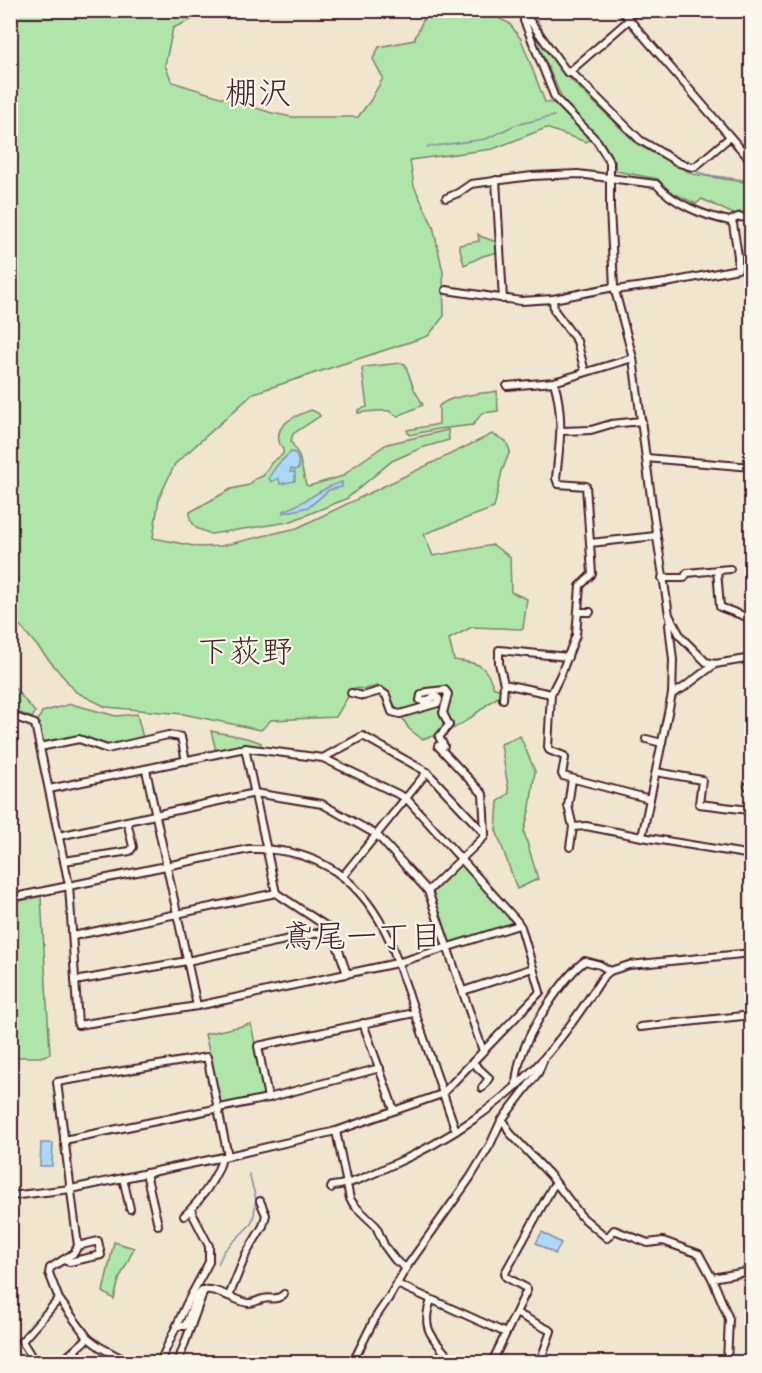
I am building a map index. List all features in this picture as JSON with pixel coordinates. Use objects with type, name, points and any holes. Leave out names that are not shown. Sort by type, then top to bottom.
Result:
[{"type":"street","points":[[522,10],[524,21],[555,97],[597,141],[610,162],[614,289],[633,358],[662,578],[671,620],[681,637],[706,662],[752,658]]},
{"type":"street","points":[[621,10],[752,162]]},
{"type":"street","points":[[568,73],[629,20]]},
{"type":"street","points":[[524,21],[530,21],[568,73],[573,74],[640,140],[679,163],[696,166],[729,137]]},
{"type":"street","points":[[446,198],[471,184],[578,174],[656,184],[665,194],[695,210],[730,221],[733,224],[738,256],[738,269],[666,284],[614,289],[553,299],[521,301],[446,290]]},
{"type":"street","points":[[496,180],[503,299]]},
{"type":"street","points":[[730,221],[738,217],[752,218]]},
{"type":"street","points":[[553,299],[554,310],[577,341],[585,372]]},
{"type":"street","points":[[507,386],[554,382],[633,358]]},
{"type":"street","points":[[554,382],[560,404],[562,431],[556,478],[558,484],[586,486],[592,574],[580,586],[576,635],[550,694],[548,747],[549,750],[564,756],[562,774],[572,779],[650,799]]},
{"type":"street","points":[[562,431],[591,430],[611,424],[642,421]]},
{"type":"street","points":[[646,458],[750,467],[752,540]]},
{"type":"street","points":[[590,543],[656,536]]},
{"type":"street","points":[[662,578],[684,578],[687,573],[730,569]]},
{"type":"street","points":[[717,570],[720,607],[752,619]]},
{"type":"street","points":[[579,612],[590,612]]},
{"type":"street","points":[[642,837],[672,694],[673,660],[669,625],[671,620]]},
{"type":"street","points":[[503,699],[504,684],[499,663],[499,650],[568,657]]},
{"type":"street","points":[[672,694],[715,663]]},
{"type":"street","points":[[504,684],[550,694]]},
{"type":"street","points":[[351,693],[363,696],[380,691],[386,695],[392,712],[396,714],[438,703],[439,699],[436,696],[424,702],[420,700],[421,695],[426,692],[445,690],[448,694],[443,713],[449,725],[439,737],[441,747],[483,794],[484,837],[428,891]]},
{"type":"street","points":[[10,715],[34,724],[40,747],[69,885],[78,1025],[197,1006],[397,963],[519,925]]},
{"type":"street","points":[[40,747],[79,739],[107,748],[168,735],[178,735],[181,737],[186,761]]},
{"type":"street","points":[[323,758],[363,736],[427,772],[484,834]]},
{"type":"street","points":[[646,739],[662,743]]},
{"type":"street","points":[[10,1196],[71,1189],[336,1131],[442,1094],[540,992],[519,925],[406,798],[323,758],[245,748],[49,789]]},
{"type":"street","points":[[245,748],[276,893],[332,930],[347,974]]},
{"type":"street","points":[[146,770],[197,1006]]},
{"type":"street","points":[[343,876],[427,772]]},
{"type":"street","points":[[656,772],[702,780],[699,804],[746,811]]},
{"type":"street","points":[[570,847],[573,827],[568,806],[572,779]]},
{"type":"street","points":[[59,836],[255,793],[322,804],[377,835],[428,891],[483,1051]]},
{"type":"street","points":[[64,861],[130,851],[133,847],[127,821]]},
{"type":"street","points":[[573,827],[586,826],[752,855]]},
{"type":"street","points":[[10,898],[232,851],[266,849],[300,854],[332,868],[363,895],[382,921],[456,1131]]},
{"type":"street","points":[[73,936],[276,893]]},
{"type":"street","points":[[75,981],[187,961],[332,930]]},
{"type":"street","points":[[331,1188],[348,1185],[408,1158],[484,1112],[544,1058],[572,1023],[603,977],[610,971],[629,965],[752,953]]},
{"type":"street","points":[[516,1085],[526,1042],[571,973],[585,961],[600,965],[610,971]]},
{"type":"street","points":[[463,991],[533,968]]},
{"type":"street","points":[[268,1098],[258,1046],[414,1013]]},
{"type":"street","points":[[640,1028],[752,1015]]},
{"type":"street","points":[[363,1023],[394,1110]]},
{"type":"street","points":[[128,1362],[88,1338],[59,1299],[50,1273],[50,1268],[74,1253],[78,1246],[57,1082],[207,1057],[225,1156],[215,1176],[192,1209],[184,1216]]},
{"type":"street","points":[[353,1362],[375,1318],[406,1268],[470,1178],[490,1145],[501,1121],[538,1073],[544,1058]]},
{"type":"street","points":[[473,1063],[489,1078],[482,1088]]},
{"type":"street","points":[[64,1140],[268,1098],[380,1068]]},
{"type":"street","points":[[501,1121],[581,1216],[607,1238],[614,1230],[648,1243],[663,1241],[699,1254],[729,1319],[727,1362]]},
{"type":"street","points":[[336,1131],[350,1198],[376,1226],[384,1245],[395,1260],[406,1268]]},
{"type":"street","points":[[146,1173],[158,1225]]},
{"type":"street","points":[[123,1178],[130,1209]]},
{"type":"street","points":[[492,1362],[527,1290],[506,1277],[505,1273],[553,1186],[556,1185]]},
{"type":"street","points":[[230,1296],[246,1254],[263,1226],[266,1215],[260,1201]]},
{"type":"street","points":[[160,1362],[187,1303],[207,1267],[210,1256],[207,1239],[192,1209]]},
{"type":"street","points":[[62,1260],[69,1262],[102,1255],[98,1241],[78,1246]]},
{"type":"street","points":[[712,1278],[752,1271]]},
{"type":"street","points":[[397,1284],[506,1333]]},
{"type":"street","points":[[178,1326],[185,1326],[195,1300],[204,1290],[213,1290],[248,1303],[264,1298],[276,1299],[284,1294]]},
{"type":"street","points":[[178,1362],[204,1290]]},
{"type":"street","points":[[24,1362],[30,1354],[22,1341],[59,1299]]},
{"type":"street","points":[[431,1300],[427,1318],[428,1330],[452,1362]]},
{"type":"street","points":[[516,1313],[551,1331],[540,1362]]},
{"type":"street","points":[[61,1362],[88,1338]]},
{"type":"street","points":[[75,1351],[83,1362]]},
{"type":"green space","points":[[10,11],[210,11],[173,28],[165,65],[172,82],[292,117],[358,117],[383,78],[373,59],[379,47],[414,40],[424,18],[451,13],[496,17],[509,23],[521,39],[545,102],[555,103],[561,96],[532,31],[571,80],[638,145],[693,174],[751,183],[751,213],[733,214],[702,199],[696,204],[669,191],[658,179],[616,171],[615,161],[596,136],[586,142],[546,128],[493,149],[410,160],[414,186],[433,226],[443,272],[444,316],[428,336],[254,393],[175,464],[159,498],[153,538],[199,547],[221,546],[297,528],[492,434],[506,441],[510,451],[502,471],[494,508],[424,534],[433,556],[493,545],[510,557],[511,592],[527,599],[523,629],[472,627],[449,639],[454,660],[480,666],[487,673],[494,688],[500,689],[500,696],[461,724],[422,739],[409,729],[385,689],[378,686],[365,689],[353,688],[336,717],[271,720],[261,730],[183,714],[106,707],[76,692],[11,615]]},
{"type":"green space","points":[[478,234],[497,242],[498,252],[464,265],[459,245],[479,241]]},
{"type":"green space","points":[[405,364],[414,389],[423,405],[398,416],[390,411],[358,413],[358,410],[367,407],[362,369]]},
{"type":"green space","points":[[497,391],[498,411],[482,413],[473,425],[409,435],[407,430],[439,424],[439,406],[450,399]]},
{"type":"green space","points":[[311,410],[320,416],[293,434],[291,441],[299,456],[306,485],[309,486],[343,476],[387,444],[448,430],[449,440],[421,448],[392,461],[346,499],[289,522],[211,534],[196,528],[190,519],[190,512],[231,489],[249,485],[255,479],[263,476],[271,463],[283,454],[279,434],[284,424]]},
{"type":"green space","points":[[13,686],[35,712],[32,718],[11,709],[11,688]]},
{"type":"green space","points":[[71,704],[116,716],[137,714],[143,738],[109,745],[80,736],[42,742],[37,723],[42,712]]},
{"type":"green space","points":[[211,731],[251,739],[261,743],[261,746],[216,751]]},
{"type":"green space","points":[[520,736],[535,771],[524,832],[538,879],[517,889],[496,830],[498,802],[509,793],[501,744]]},
{"type":"green space","points":[[460,865],[514,922],[513,924],[449,942],[432,894]]},
{"type":"green space","points":[[41,896],[50,1054],[40,1057],[11,1057],[11,903]]},
{"type":"green space","points":[[251,1024],[265,1094],[223,1104],[205,1034]]},
{"type":"green space","points":[[114,1242],[134,1248],[119,1280],[114,1299],[103,1292]]},
{"type":"water","points":[[291,452],[295,453],[298,459],[299,468],[291,469],[290,472],[295,472],[295,481],[280,484],[279,478],[271,482],[269,478],[273,470]]},
{"type":"water","points":[[342,482],[342,487],[329,490],[309,507],[283,513],[326,488]]},
{"type":"water","points":[[41,1143],[53,1143],[52,1166],[40,1166]]},
{"type":"water","points":[[542,1232],[561,1243],[555,1254],[536,1243]]},
{"type":"waterway","points":[[532,10],[550,44]]},
{"type":"waterway","points":[[572,78],[639,144],[671,162]]},
{"type":"waterway","points":[[427,147],[486,139],[515,125],[554,116]]},
{"type":"waterway","points":[[681,167],[707,175],[752,181]]},
{"type":"waterway","points":[[218,1264],[224,1251],[251,1224],[256,1199],[249,1174]]},
{"type":"district","name":"棚沢","points":[[258,93]]},
{"type":"district","name":"下荻野","points":[[245,651]]},
{"type":"district","name":"鳶尾一丁目","points":[[362,936]]}]
